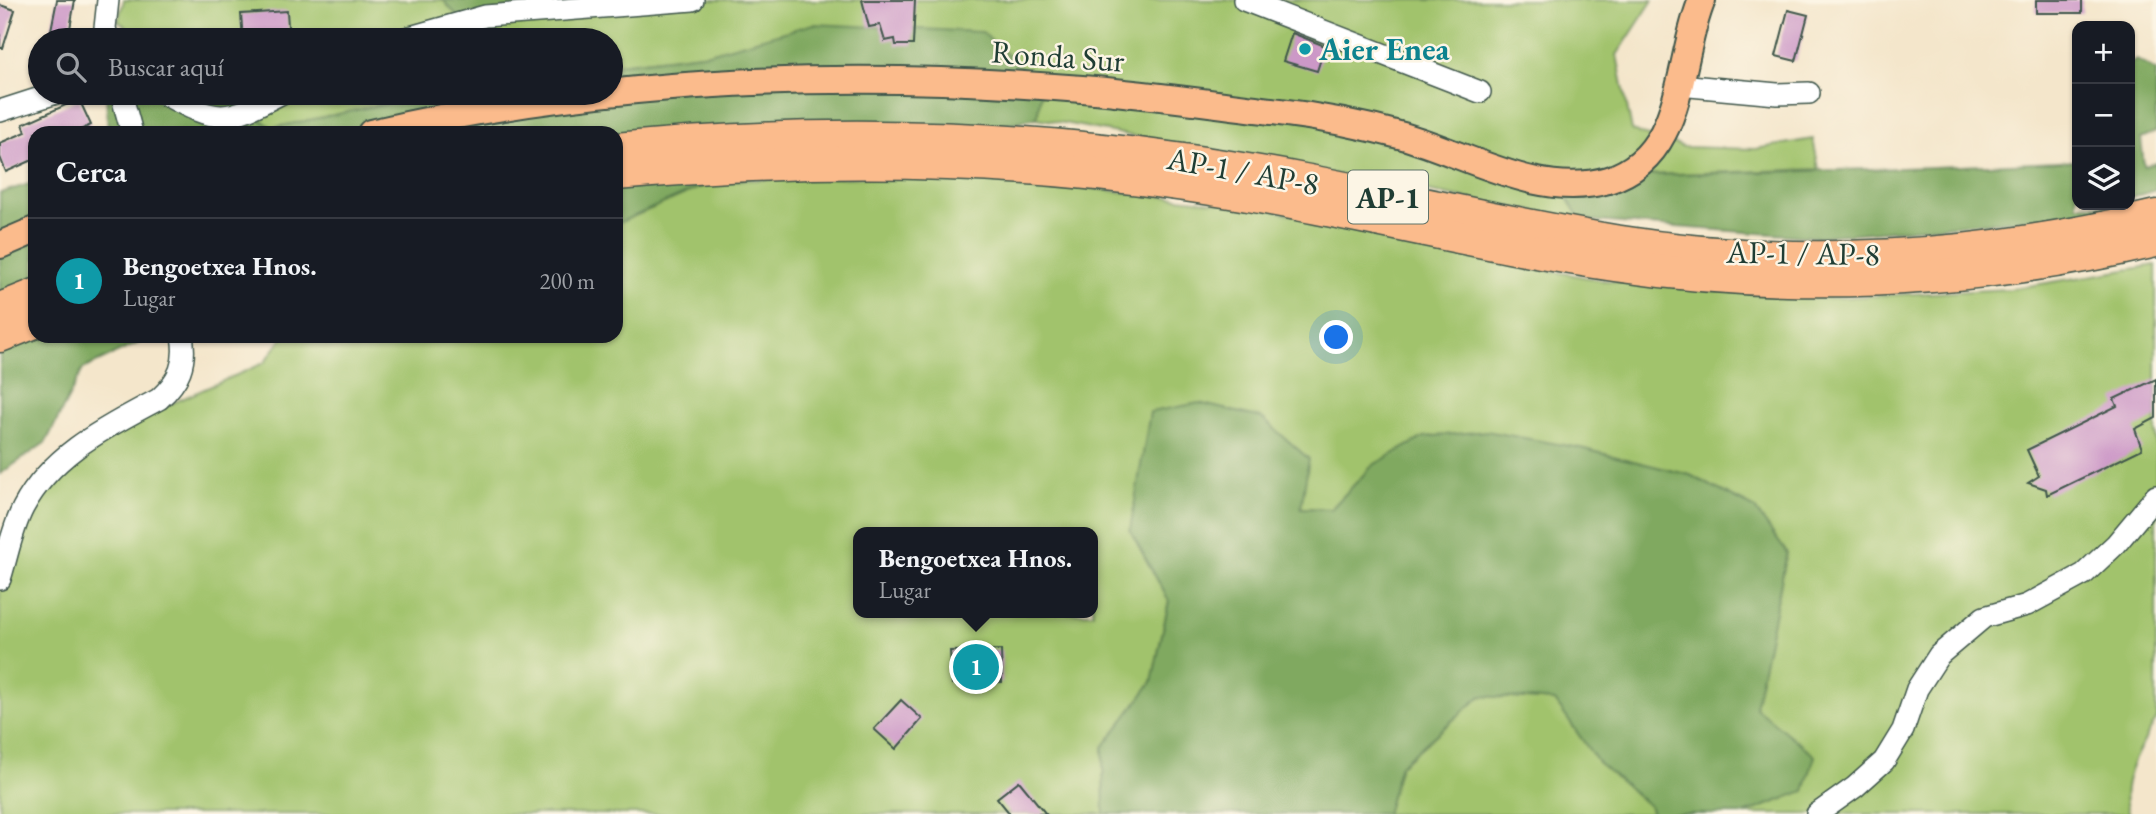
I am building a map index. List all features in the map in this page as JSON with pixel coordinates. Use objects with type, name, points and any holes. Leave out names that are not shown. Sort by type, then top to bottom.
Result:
[{"type":"highway","name":"AP-1 / AP-8","points":[[623,149],[827,135],[1044,144],[1247,170],[1616,241],[1778,256],[1940,253],[2048,239],[2156,216]]},
{"type":"highway","name":"AP-1 / AP-8","points":[[623,173],[756,163],[900,160],[1043,168],[1256,196],[1613,265],[1764,280],[1833,281],[1943,277],[2052,263],[2156,242]]},
{"type":"highway","points":[[0,309],[28,298]]},
{"type":"highway","points":[[0,336],[28,325]]},
{"type":"main road","name":"Ronda Sur","points":[[623,94],[781,82],[934,81],[1135,93],[1324,118],[1404,137],[1536,181],[1580,184],[1609,180],[1648,156],[1665,131],[1679,86],[1684,55],[1702,0]]},
{"type":"main road","name":"Ronda Sur","points":[[409,126],[524,105]]},
{"type":"main road","points":[[0,244],[28,233]]},
{"type":"street","points":[[105,28],[108,0]]},
{"type":"street","points":[[442,28],[485,16],[694,0]]},
{"type":"street","points":[[1244,0],[1346,37],[1479,92]]},
{"type":"street","points":[[1679,86],[1777,94],[1809,93]]},
{"type":"street","points":[[0,111],[28,102]]},
{"type":"street","points":[[124,105],[130,126]]},
{"type":"street","points":[[186,105],[204,114],[231,117],[256,105]]},
{"type":"street","points":[[0,579],[23,509],[45,477],[88,437],[169,391],[184,360],[183,343]]},
{"type":"street","points":[[1817,814],[1855,788],[1884,761],[1903,730],[1917,688],[1939,655],[1984,617],[2027,605],[2084,574],[2116,544],[2156,496]]},
{"type":"green space","points":[[124,0],[1653,0],[1617,55],[1632,131],[1684,147],[1755,149],[1813,139],[1819,169],[1555,178],[1581,220],[1037,118],[1042,86],[709,53],[623,64],[623,28],[128,28],[118,21]]},
{"type":"green space","points":[[443,0],[612,0],[465,25]]},
{"type":"green space","points":[[813,24],[982,32],[1042,86],[1037,118],[703,186],[623,221],[623,126],[281,126],[380,105],[623,105],[623,64],[709,53]]},
{"type":"green space","points":[[2135,61],[2156,71],[2156,132],[2141,138],[2144,166],[2156,163],[2156,190],[2135,196],[2135,84]]},
{"type":"green space","points":[[107,105],[252,105],[254,114],[269,126],[108,126]]},
{"type":"green space","points":[[252,105],[380,105],[281,126],[269,126],[254,114]]},
{"type":"green space","points":[[2072,161],[2072,210],[2093,210],[2077,215],[1813,237],[1581,220],[1554,178]]},
{"type":"green space","points":[[912,176],[1069,186],[1260,207],[1446,251],[1600,280],[1812,299],[2010,289],[2156,265],[2156,720],[2137,753],[2128,778],[2126,802],[2129,814],[1744,814],[1803,791],[1770,721],[1755,707],[1787,553],[1754,508],[1690,475],[1580,448],[1373,465],[1331,509],[1301,508],[1130,530],[1169,601],[1152,682],[1103,747],[1104,814],[0,814],[0,579],[23,509],[64,457],[127,423],[264,363],[279,343],[623,343],[623,221],[703,186],[740,180]]},
{"type":"green space","points":[[28,184],[28,343],[138,343],[83,369],[46,442],[0,474],[0,193]]},
{"type":"green space","points":[[1199,403],[1262,418],[1309,459],[1301,508],[1331,509],[1373,465],[1424,437],[1486,431],[1580,448],[1690,475],[1754,508],[1787,553],[1755,707],[1815,756],[1804,791],[1744,814],[1652,814],[1649,805],[1598,762],[1555,701],[1481,696],[1400,765],[1386,814],[1104,814],[1103,747],[1152,682],[1169,601],[1130,530],[1150,412]]},
{"type":"green space","points":[[1481,696],[1555,701],[1598,762],[1649,806],[1652,814],[1386,814],[1400,766]]},
{"type":"building","points":[[57,0],[75,0],[70,28],[51,28]]},
{"type":"building","points":[[862,0],[915,0],[913,45],[896,45],[895,39],[885,41],[880,25],[869,27]]},
{"type":"building","points":[[2036,0],[2082,0],[2082,13],[2036,13]]},
{"type":"building","points":[[0,5],[15,10],[3,48],[0,48]]},
{"type":"building","points":[[1788,10],[1808,15],[1796,61],[1776,56]]},
{"type":"building","points":[[287,11],[288,28],[242,28],[241,14]]},
{"type":"building","name":"Aier Enea","points":[[1292,33],[1325,46],[1317,71],[1283,61]]},
{"type":"building","points":[[66,105],[82,105],[91,125],[28,126],[28,162],[6,172],[0,157],[0,143],[26,132],[23,124]]},
{"type":"building","points":[[2156,379],[2156,418],[2135,429],[2142,449],[2047,495],[2046,489],[2028,483],[2039,476],[2027,450],[2117,406],[2114,399]]},
{"type":"building","points":[[1001,650],[1002,682],[952,684],[950,651]]},
{"type":"building","points":[[901,700],[922,719],[896,749],[874,729]]},
{"type":"building","points":[[1019,781],[1046,814],[1010,814],[997,798]]},
{"type":"place","name":"Aier Enea","points":[[1305,49]]},
{"type":"place","name":"Bengoetxea Hnos.","points":[[976,667]]}]
